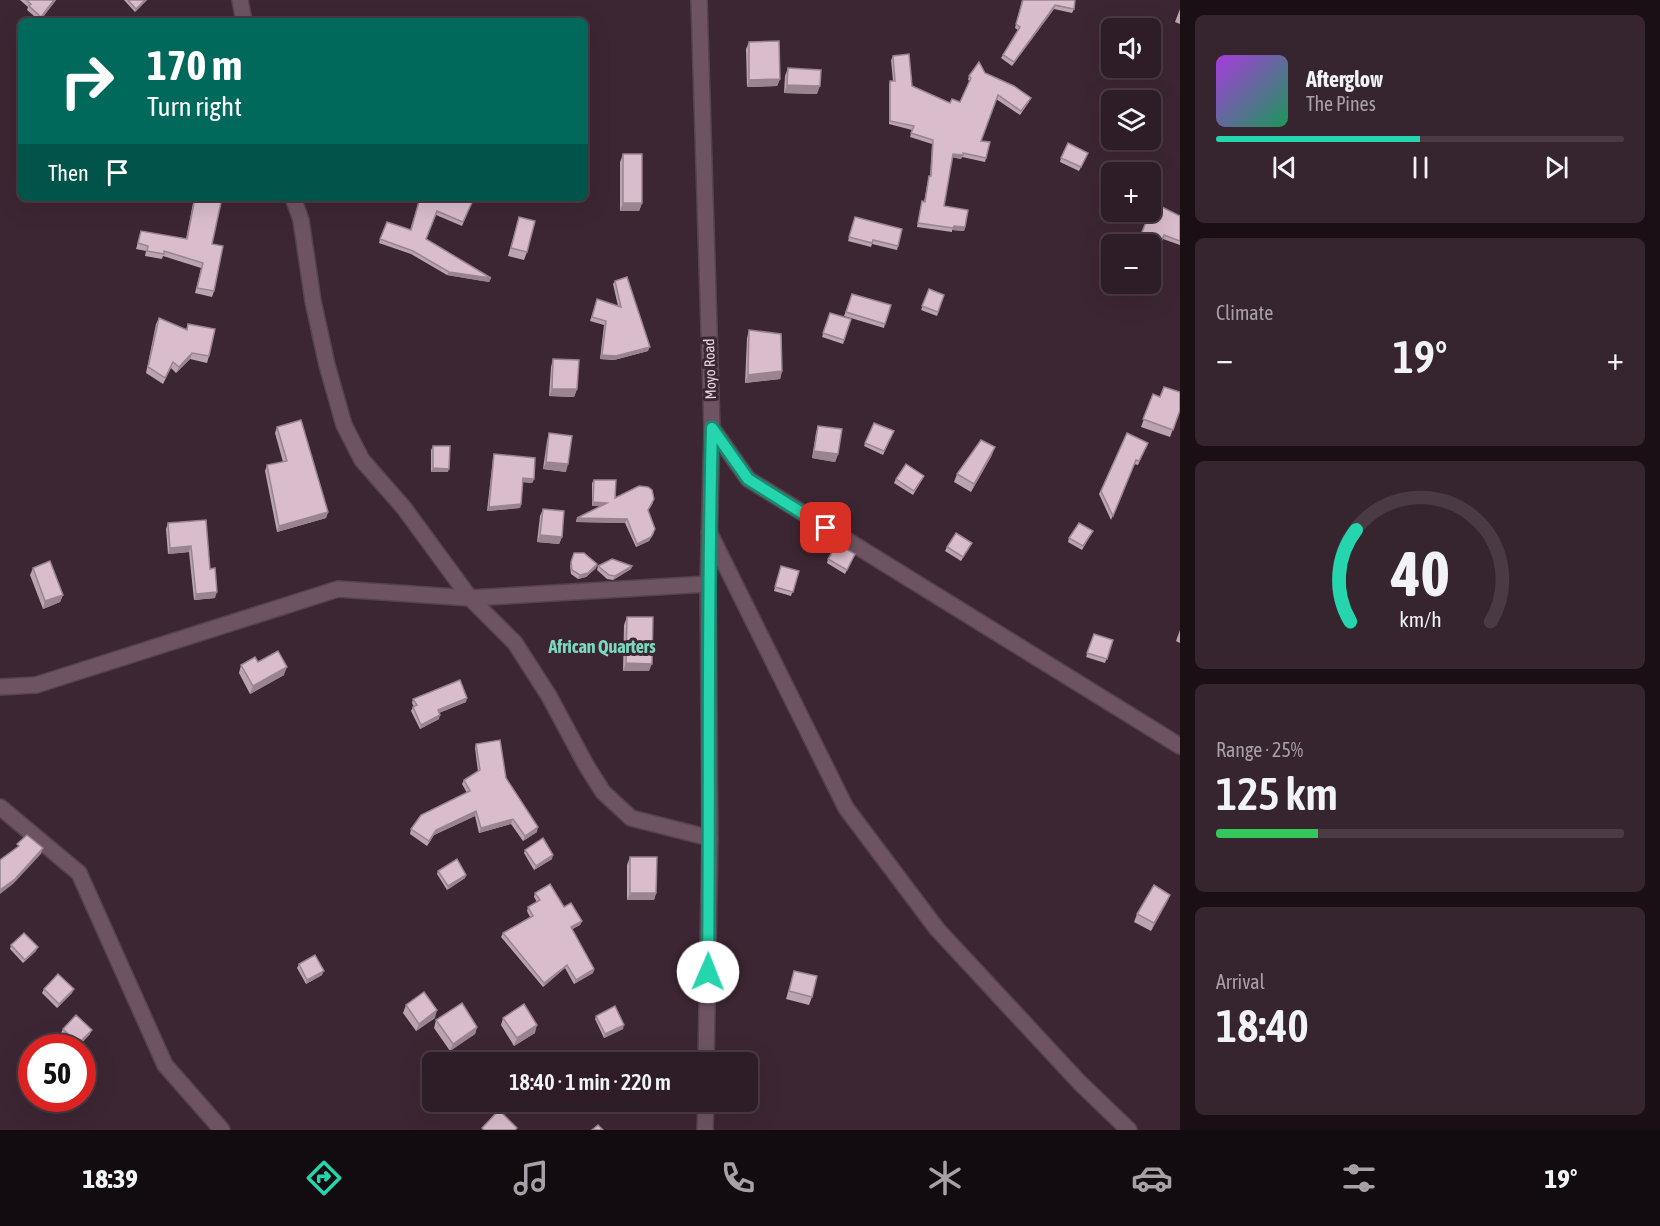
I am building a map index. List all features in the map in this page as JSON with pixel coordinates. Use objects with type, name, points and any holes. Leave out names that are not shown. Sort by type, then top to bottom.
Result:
[{"type":"street","points":[[240,0],[243,18]]},
{"type":"street","name":"Moyo Road","points":[[699,0],[712,428],[708,584],[710,838],[706,1052]]},
{"type":"street","points":[[294,201],[301,220],[313,301],[327,365],[344,425],[362,460],[404,508],[470,598],[515,643],[549,696],[603,792],[631,818],[710,838]]},
{"type":"street","points":[[712,428],[748,479],[1180,746]]},
{"type":"street","points":[[709,532],[846,808],[937,929],[1080,1083],[1129,1130]]},
{"type":"street","points":[[0,687],[36,685],[338,589],[470,598],[708,584]]},
{"type":"street","points":[[0,807],[79,873],[165,1065],[222,1130]]},
{"type":"street","points":[[705,1130],[706,1112]]},
{"type":"building","points":[[26,0],[54,0],[41,17]]},
{"type":"building","points":[[128,0],[145,0],[136,9]]},
{"type":"building","points":[[1023,0],[1075,0],[1074,9],[1055,5],[1014,62],[1003,55],[1020,27],[1016,24]]},
{"type":"building","points":[[779,41],[780,79],[749,80],[749,42]]},
{"type":"building","points":[[909,54],[912,86],[950,103],[952,99],[960,102],[971,78],[969,76],[979,62],[985,73],[1014,86],[1031,98],[1021,111],[998,95],[981,141],[990,142],[986,158],[963,153],[963,155],[953,154],[944,206],[968,210],[965,227],[954,226],[953,228],[918,223],[922,201],[925,202],[929,176],[931,176],[933,140],[911,133],[914,126],[890,121],[890,81],[895,81],[893,56]]},
{"type":"building","points":[[788,68],[821,70],[820,86],[787,85]]},
{"type":"building","points":[[1068,143],[1088,153],[1081,167],[1061,158]]},
{"type":"building","points":[[623,154],[642,154],[642,203],[623,203]]},
{"type":"building","points":[[194,201],[221,201],[212,244],[223,246],[214,291],[197,288],[203,263],[164,251],[164,254],[147,251],[148,246],[138,243],[141,231],[187,239]]},
{"type":"building","points":[[419,201],[473,201],[463,222],[437,211],[426,239],[491,278],[449,272],[413,251],[380,239],[387,222],[411,230]]},
{"type":"building","points":[[1161,206],[1180,216],[1180,241],[1164,235],[1161,242],[1161,234],[1141,234],[1146,222],[1161,222]]},
{"type":"building","points":[[519,217],[535,221],[527,252],[511,248]]},
{"type":"building","points":[[855,217],[902,229],[898,246],[849,237]]},
{"type":"building","points":[[627,277],[650,347],[616,356],[602,355],[606,321],[592,317],[597,299],[621,307],[615,281]]},
{"type":"building","points":[[929,289],[944,295],[938,312],[922,306]]},
{"type":"building","points":[[852,294],[891,305],[885,324],[846,312]]},
{"type":"building","points":[[830,313],[851,319],[844,340],[823,333]]},
{"type":"building","points":[[159,318],[187,330],[188,324],[215,329],[209,356],[192,353],[179,367],[173,362],[165,378],[148,367]]},
{"type":"building","points":[[749,330],[781,334],[782,371],[748,375]]},
{"type":"building","points":[[553,359],[579,360],[577,389],[552,389]]},
{"type":"building","points":[[1164,387],[1180,392],[1180,410],[1173,430],[1143,419],[1153,394],[1160,397]]},
{"type":"building","points":[[301,420],[328,512],[279,526],[267,465],[287,461],[277,427]]},
{"type":"building","points":[[874,423],[894,431],[884,451],[865,443]]},
{"type":"building","points":[[818,426],[842,429],[838,454],[814,451]]},
{"type":"building","points":[[549,433],[572,436],[568,464],[546,462]]},
{"type":"building","points":[[1127,433],[1148,443],[1139,461],[1136,460],[1113,516],[1101,491]]},
{"type":"building","points":[[981,440],[995,447],[974,484],[957,474]]},
{"type":"building","points":[[433,446],[450,446],[449,469],[433,468]]},
{"type":"building","points":[[494,454],[535,458],[534,479],[523,478],[521,504],[489,507]]},
{"type":"building","points":[[906,464],[924,476],[914,491],[896,479]]},
{"type":"building","points":[[594,480],[616,480],[615,498],[639,486],[652,490],[654,499],[648,510],[655,529],[651,537],[637,544],[627,519],[577,518],[607,503],[593,502]]},
{"type":"building","points":[[543,509],[564,511],[562,537],[540,535]]},
{"type":"building","points":[[206,520],[210,569],[215,568],[217,592],[196,594],[191,546],[170,548],[168,523]]},
{"type":"building","points":[[1079,523],[1093,531],[1083,546],[1069,538]]},
{"type":"building","points":[[956,533],[972,543],[963,557],[947,547]]},
{"type":"building","points":[[837,544],[855,554],[847,570],[828,559]]},
{"type":"building","points":[[574,553],[584,553],[597,564],[588,573],[580,575],[572,570],[571,562]]},
{"type":"building","points":[[612,559],[632,566],[615,576],[609,575],[598,566]]},
{"type":"building","points":[[50,561],[63,595],[45,601],[33,568]]},
{"type":"building","points":[[781,566],[799,571],[793,592],[775,587]]},
{"type":"building","points":[[627,617],[653,617],[652,664],[626,663]]},
{"type":"building","points":[[1094,634],[1113,640],[1107,659],[1087,653]]},
{"type":"building","points":[[278,651],[287,667],[253,686],[241,665],[255,657],[258,662]]},
{"type":"building","points":[[460,680],[467,698],[438,710],[440,715],[421,725],[413,707],[417,705],[413,699]]},
{"type":"building","points":[[500,740],[506,778],[538,827],[525,836],[513,819],[481,828],[476,811],[436,830],[429,841],[411,829],[421,815],[470,791],[464,780],[480,770],[476,744]]},
{"type":"building","points":[[27,835],[43,848],[15,879],[0,890],[0,860],[19,846],[17,844]]},
{"type":"building","points":[[543,838],[553,855],[536,866],[525,850]]},
{"type":"building","points":[[630,857],[657,857],[656,893],[630,893]]},
{"type":"building","points":[[457,859],[466,875],[448,886],[438,871]]},
{"type":"building","points":[[550,884],[564,907],[571,903],[582,921],[571,927],[594,969],[576,980],[567,965],[544,983],[503,933],[533,916],[528,907],[540,900],[535,893]]},
{"type":"building","points":[[1154,885],[1170,895],[1154,923],[1137,914]]},
{"type":"building","points":[[24,933],[38,947],[25,960],[11,945]]},
{"type":"building","points":[[315,955],[324,971],[307,980],[299,964]]},
{"type":"building","points":[[794,971],[817,976],[812,997],[789,991]]},
{"type":"building","points":[[58,974],[74,989],[59,1004],[44,989]]},
{"type":"building","points":[[424,992],[437,1010],[419,1024],[406,1005]]},
{"type":"building","points":[[462,1003],[477,1027],[453,1044],[436,1020]]},
{"type":"building","points":[[524,1004],[537,1025],[517,1038],[503,1018]]},
{"type":"building","points":[[615,1006],[624,1025],[605,1034],[596,1016]]},
{"type":"building","points":[[76,1015],[92,1030],[88,1034],[68,1034],[63,1029]]},
{"type":"building","points":[[497,1112],[501,1112],[517,1128],[515,1130],[484,1130],[482,1128]]},
{"type":"building","points":[[598,1125],[603,1130],[592,1130]]},
{"type":"district","name":"African Quarters","points":[[602,647]]},
{"type":"route","points":[[708,972],[710,838],[708,584],[712,428],[748,479],[826,528]]}]
